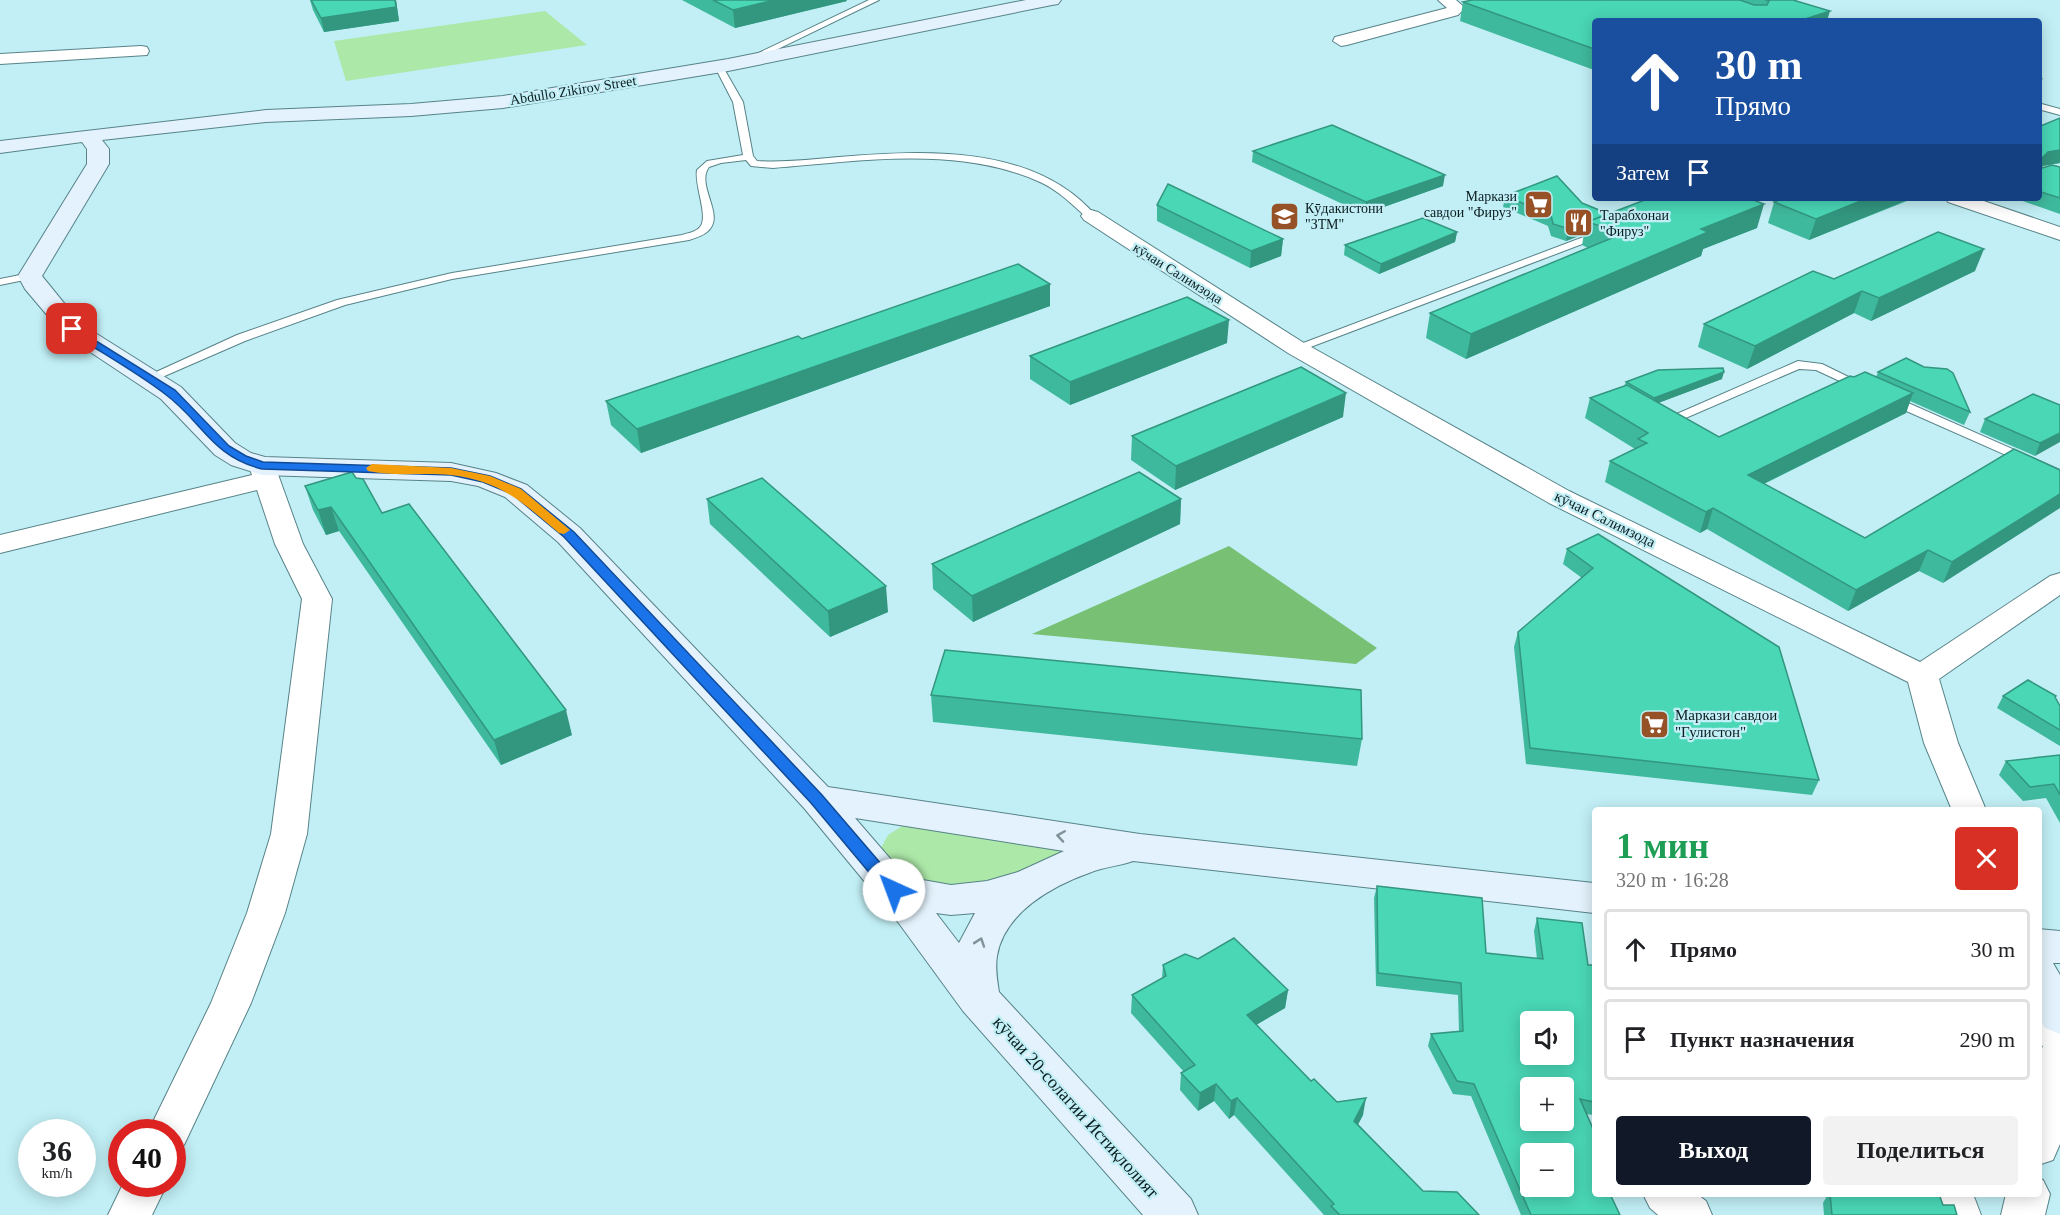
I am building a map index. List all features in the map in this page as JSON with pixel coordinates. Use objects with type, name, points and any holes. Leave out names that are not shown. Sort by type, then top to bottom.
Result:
[{"type":"street","name":"Abdullo Zikirov Street","points":[[0,147],[266,116],[411,110],[502,102],[741,63],[1052,0]]},
{"type":"street","points":[[1341,41],[1452,12],[1457,8],[1446,0]]},
{"type":"street","points":[[0,59],[141,51]]},
{"type":"street","points":[[88,135],[98,149],[98,164],[30,276],[34,284],[72,329],[171,393],[225,449],[264,472],[289,544],[317,599],[290,834],[266,913],[231,1003],[175,1119]]},
{"type":"street","points":[[1974,201],[2060,234]]},
{"type":"street","name":"кӯчаи Салимзода","points":[[1092,216],[1296,348],[1559,497],[1922,676]]},
{"type":"street","points":[[0,544],[264,472],[451,472],[486,479],[516,491],[569,535],[816,799],[863,857],[894,890],[978,999]]},
{"type":"street","points":[[1968,807],[1941,743],[1922,676],[2060,582]]},
{"type":"street","points":[[816,799],[1140,848],[1592,897]]},
{"type":"street","points":[[863,857],[879,832],[896,821],[927,815]]},
{"type":"street","points":[[894,890],[951,900],[970,899],[1035,881],[1086,858],[1140,848]]},
{"type":"street","points":[[978,999],[975,963],[984,931],[1005,904],[1035,881]]},
{"type":"street","points":[[2047,965],[2060,1016]]},
{"type":"street","name":"кӯчаи 20-солагии Истиқлолият","points":[[978,999],[1174,1215]]},
{"type":"street","points":[[2042,1026],[2060,1036]]},
{"type":"street","points":[[2042,1130],[2060,1052]]},
{"type":"street","points":[[130,1215],[139,1197]]},
{"type":"street","points":[[1669,1197],[1690,1215]]},
{"type":"street","points":[[1952,1197],[1959,1215]]},
{"type":"street","points":[[2023,1215],[2027,1197]]},
{"type":"lane","points":[[741,63],[876,0]]},
{"type":"lane","points":[[719,67],[738,102],[748,157],[754,164],[763,166],[899,157],[966,158],[1045,180],[1092,216]]},
{"type":"lane","points":[[2042,107],[2060,112]]},
{"type":"lane","points":[[149,378],[241,338],[341,302],[452,276],[685,238],[704,230],[709,221],[700,174],[704,167],[716,162],[748,157]]},
{"type":"lane","points":[[1296,348],[1612,229]]},
{"type":"lane","points":[[0,282],[30,276]]},
{"type":"lane","points":[[1670,420],[1791,367],[1808,365],[1826,370],[2060,475]]},
{"type":"green space","points":[[545,11],[587,45],[346,81],[334,41]]},
{"type":"green space","points":[[1229,546],[1377,648],[1356,664],[1032,634]]},
{"type":"green space","points":[[907,823],[1107,840],[1013,878],[987,884],[938,885],[914,878],[898,870],[890,863],[881,848],[888,835]]},
{"type":"building","points":[[311,0],[395,0],[396,7],[321,18]]},
{"type":"building","points":[[713,0],[775,0],[733,10]]},
{"type":"building","points":[[1472,0],[1740,0],[1754,5],[1767,5],[1769,1],[1765,0],[1793,0],[1830,11],[1808,18],[1592,18],[1592,48],[1463,2]]},
{"type":"building","points":[[2060,118],[2060,150],[2048,152],[2042,158],[2042,125]]},
{"type":"building","points":[[1332,125],[1445,175],[1366,202],[1253,151]]},
{"type":"building","points":[[2052,165],[2060,167],[2060,198],[2042,192],[2042,168]]},
{"type":"building","points":[[1557,176],[1582,203],[1609,214],[1569,229],[1553,224],[1551,215],[1505,196]]},
{"type":"building","points":[[1168,184],[1283,239],[1251,251],[1157,205]]},
{"type":"building","points":[[1642,201],[1756,201],[1764,204],[1701,229],[1708,232],[1471,334],[1430,313],[1624,233],[1587,222]]},
{"type":"building","points":[[1776,201],[1861,201],[1816,219],[1774,202]]},
{"type":"building","points":[[1423,218],[1457,232],[1381,264],[1345,245]]},
{"type":"building","points":[[1938,232],[1984,249],[1879,298],[1862,291],[1755,346],[1704,324],[1813,271],[1834,279]]},
{"type":"building","points":[[1018,264],[1050,284],[637,429],[606,401],[798,336],[802,339]]},
{"type":"building","points":[[1187,297],[1229,320],[1070,382],[1030,356]]},
{"type":"building","points":[[1906,358],[1924,367],[1947,369],[1953,373],[1970,412],[1878,372]]},
{"type":"building","points":[[1301,367],[1346,393],[1176,466],[1132,436]]},
{"type":"building","points":[[1723,368],[1724,372],[1654,398],[1626,382],[1658,370]]},
{"type":"building","points":[[1865,372],[1913,393],[1748,475],[1865,538],[2014,449],[2060,470],[2060,494],[1952,562],[1928,550],[1856,590],[1713,508],[1706,512],[1610,461],[1647,443],[1638,439],[1648,433],[1590,398],[1627,385],[1719,437],[1850,376],[1854,377]]},
{"type":"building","points":[[2033,394],[2060,405],[2060,433],[2040,443],[1985,419]]},
{"type":"building","points":[[352,472],[356,478],[363,479],[382,513],[409,504],[566,710],[494,740],[331,507],[318,510],[305,486]]},
{"type":"building","points":[[1139,472],[1181,499],[972,596],[932,564]]},
{"type":"building","points":[[762,478],[886,586],[828,611],[707,499]]},
{"type":"building","points":[[1598,534],[1779,647],[1819,780],[1530,748],[1518,632],[1593,568],[1567,549]]},
{"type":"building","points":[[945,650],[1361,690],[1362,739],[931,695]]},
{"type":"building","points":[[2028,680],[2056,696],[2060,706],[2060,730],[2003,696]]},
{"type":"building","points":[[2060,755],[2060,795],[2054,784],[2030,787],[2006,761]]},
{"type":"building","points":[[1377,886],[1482,898],[1486,953],[1543,959],[1537,918],[1582,923],[1588,965],[1592,965],[1592,1102],[1580,1099],[1592,1126],[1592,1197],[1611,1197],[1620,1215],[1531,1215],[1523,1197],[1574,1197],[1574,1143],[1520,1143],[1520,1190],[1474,1084],[1457,1081],[1431,1034],[1463,1031],[1461,983],[1378,973]]},
{"type":"building","points":[[1234,938],[1288,990],[1247,1015],[1311,1081],[1314,1079],[1337,1102],[1366,1098],[1354,1121],[1423,1191],[1457,1192],[1479,1215],[1340,1215],[1331,1206],[1334,1204],[1237,1098],[1231,1101],[1216,1084],[1200,1093],[1181,1073],[1195,1065],[1132,995],[1166,976],[1163,965],[1185,954],[1198,959]]},
{"type":"building","points":[[1830,1197],[1940,1197],[1943,1205],[1954,1205],[1957,1215],[1832,1215]]},
{"type":"slow traffic","points":[[372,468],[451,472],[486,479],[516,491],[564,530]]},
{"type":"place","name":"Маркази савдои \"Фируз\"","points":[[1538,204]]},
{"type":"place","name":"Кӯдакистони \"ЗТМ\"","points":[[1284,216]]},
{"type":"place","name":"Тарабхонаи \"Фируз\"","points":[[1579,223]]},
{"type":"place","name":"Маркази савдои \"Гулистон\"","points":[[1654,724]]},
{"type":"route","points":[[72,329],[171,393],[225,449],[241,459],[262,466],[451,472],[486,479],[516,491],[542,510],[569,535],[816,799],[863,857],[894,890]]}]
